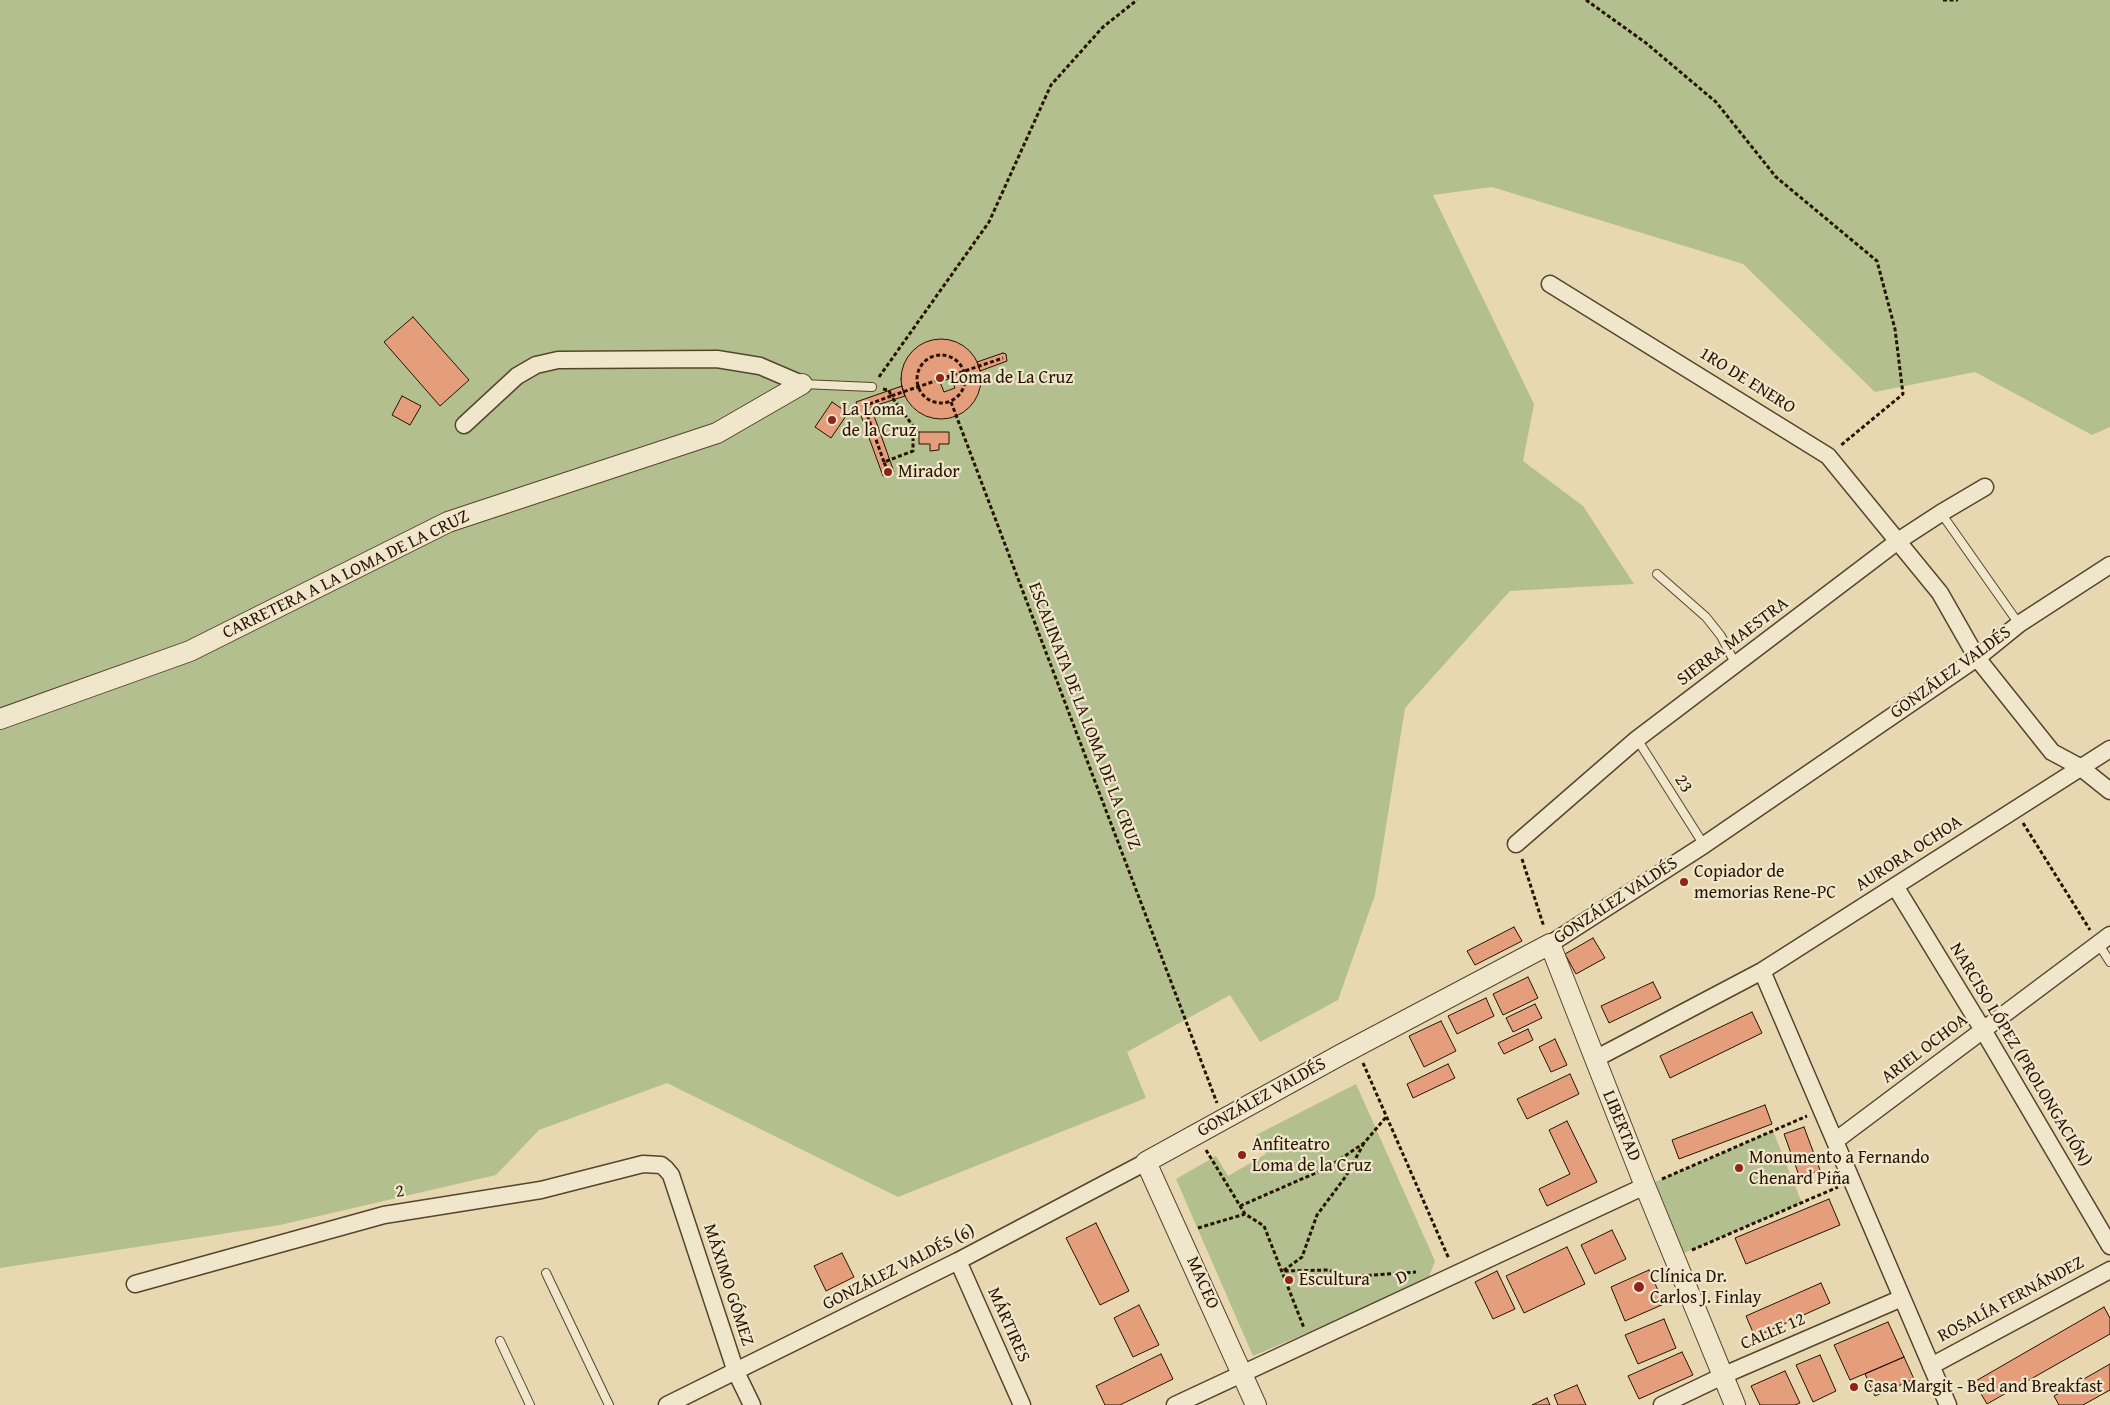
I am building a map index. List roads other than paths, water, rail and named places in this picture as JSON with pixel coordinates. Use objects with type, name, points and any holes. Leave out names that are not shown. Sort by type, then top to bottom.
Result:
[{"type":"street","name":"1RO DE ENERO","points":[[1550,284],[1828,456],[1940,593],[1977,658],[2052,752],[2080,767],[2110,791]]},
{"type":"street","points":[[464,425],[517,376],[536,365],[558,360],[717,359],[760,366],[802,384]]},
{"type":"street","name":"CARRETERA A LA LOMA DE LA CRUZ","points":[[0,720],[190,651],[448,522],[717,432],[802,384]]},
{"type":"street","name":"SIERRA MAESTRA","points":[[1516,844],[1637,739],[1898,541],[1941,512],[1985,488]]},
{"type":"street","name":"GONZÁLEZ VALDÉS","points":[[1146,1162],[1550,944],[1704,845],[1977,658],[2019,624],[2110,565]]},
{"type":"street","name":"AURORA OCHOA","points":[[1595,1059],[1762,970],[2110,749]]},
{"type":"street","name":"NARCISO LÓPEZ (PROLONGACIÓN)","points":[[1895,886],[1983,1030],[2110,1246]]},
{"type":"street","name":"ARIEL OCHOA","points":[[1835,1141],[2104,939]]},
{"type":"street","name":"LIBERTAD","points":[[1550,944],[1645,1186],[1735,1405]]},
{"type":"street","points":[[1762,970],[1948,1405]]},
{"type":"street","name":"MACEO","points":[[1146,1162],[1256,1405]]},
{"type":"street","name":"GONZÁLEZ VALDÉS (6)","points":[[667,1405],[958,1261],[1146,1162]]},
{"type":"street","name":"2","points":[[135,1284],[384,1214],[541,1190],[617,1169],[643,1164],[661,1165],[671,1175]]},
{"type":"street","name":"MÁXIMO GÓMEZ","points":[[671,1175],[736,1372],[752,1405]]},
{"type":"street","name":"D","points":[[1175,1405],[1645,1186]]},
{"type":"street","name":"MÁRTIRES","points":[[958,1261],[1022,1405]]},
{"type":"street","name":"ROSALÍA FERNÁNDEZ","points":[[1931,1366],[2110,1270]]},
{"type":"street","name":"CALLE 12","points":[[1662,1405],[1723,1376],[1902,1298]]},
{"type":"lane","points":[[802,384],[872,387]]},
{"type":"lane","points":[[1941,512],[2019,624]]},
{"type":"lane","points":[[1657,574],[1706,617],[1721,636],[1736,665]]},
{"type":"lane","name":"23","points":[[1637,739],[1704,845]]},
{"type":"lane","points":[[2104,939],[2110,962]]},
{"type":"lane","points":[[546,1273],[609,1405]]},
{"type":"lane","points":[[500,1341],[530,1405]]},
{"type":"place","name":"Loma de La Cruz","points":[[940,378]]},
{"type":"place","name":"La Loma de la Cruz","points":[[832,420]]},
{"type":"place","name":"Mirador","points":[[888,472]]},
{"type":"place","name":"Copiador de memorias Rene-PC","points":[[1684,882]]},
{"type":"place","name":"Anfiteatro Loma de la Cruz","points":[[1242,1155]]},
{"type":"place","name":"Monumento a Fernando Chenard Piña","points":[[1739,1168]]},
{"type":"place","name":"Escultura","points":[[1289,1280]]},
{"type":"place","name":"Clínica Dr. Carlos J. Finlay","points":[[1639,1287]]},
{"type":"place","name":"Casa Margit - Bed and Breakfast","points":[[1854,1387]]}]
